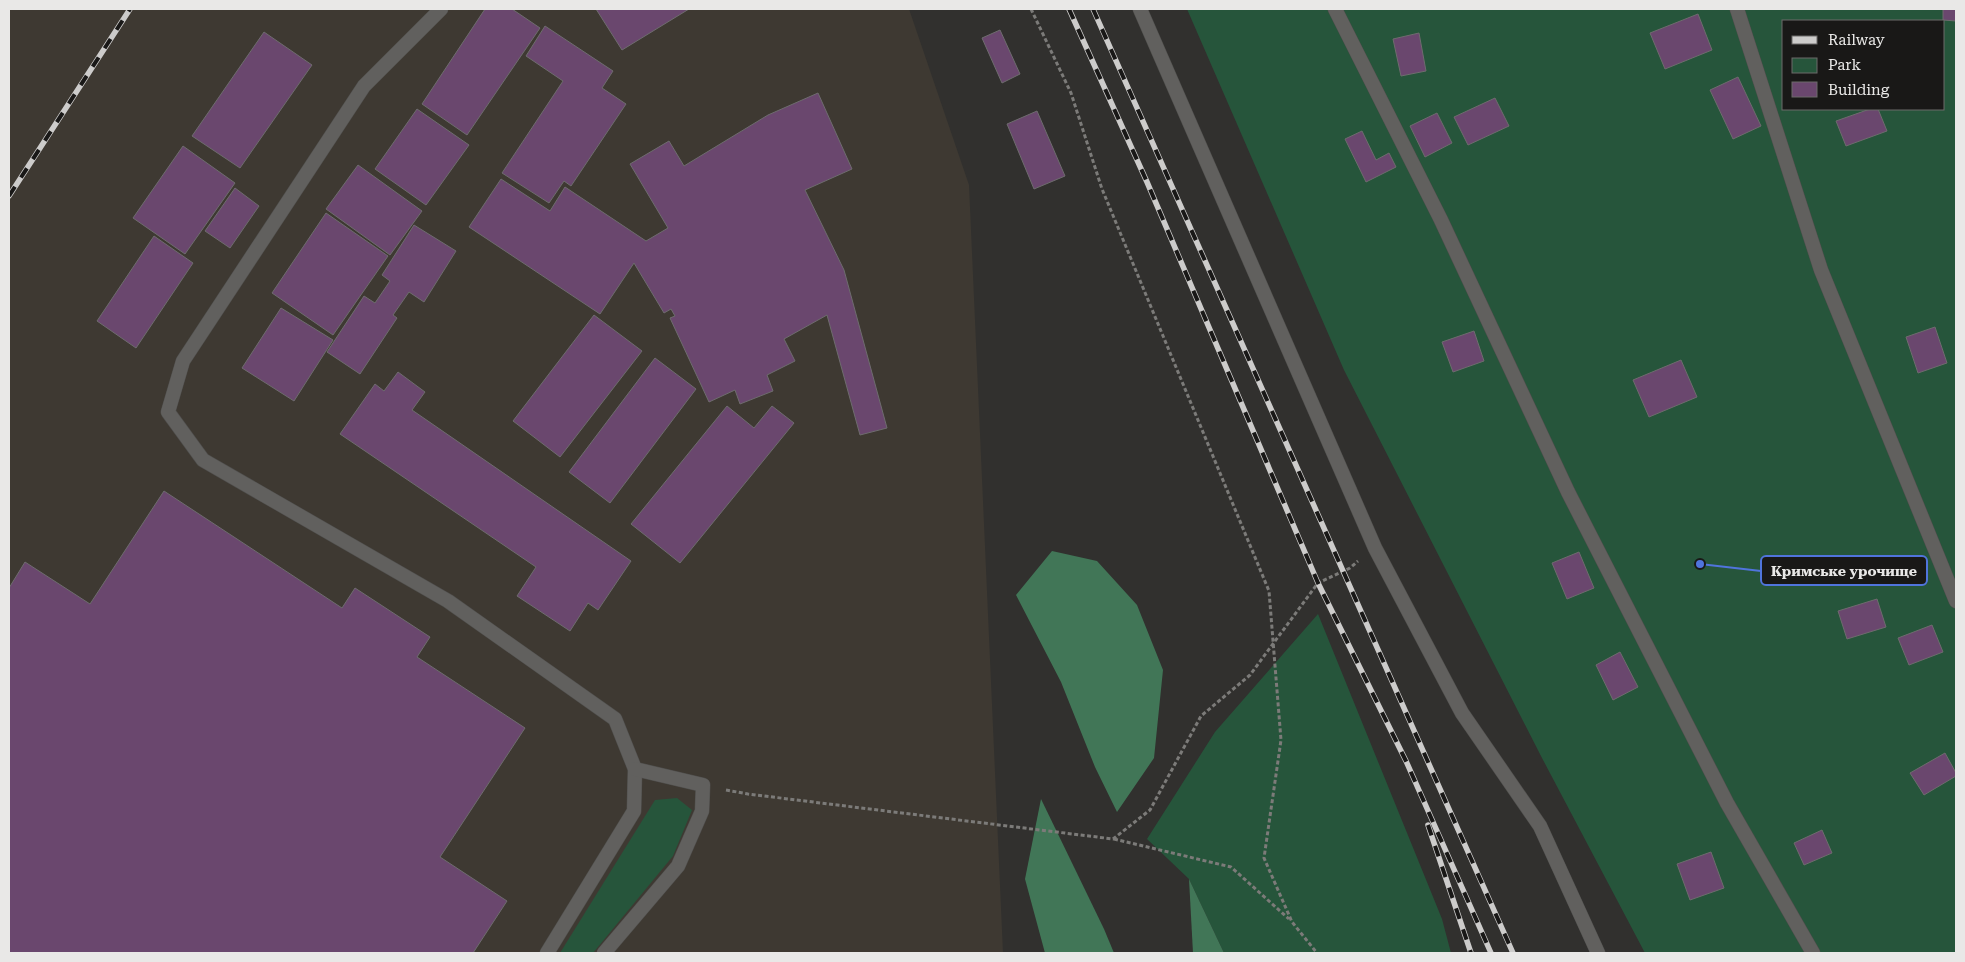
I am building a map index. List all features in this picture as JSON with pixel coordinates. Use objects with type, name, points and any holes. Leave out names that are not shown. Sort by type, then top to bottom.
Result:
[{"type":"lane","points":[[441,9],[364,86],[183,361],[168,412],[202,460],[448,600],[615,719],[636,769],[634,811],[547,953]]},
{"type":"lane","points":[[1140,9],[1374,548],[1462,713],[1540,826],[1598,953]]},
{"type":"lane","points":[[1335,9],[1441,220],[1568,492],[1728,803],[1814,953]]},
{"type":"lane","points":[[1736,9],[1821,270],[1956,601]]},
{"type":"lane","points":[[604,953],[678,866],[702,812],[703,785],[636,769]]},
{"type":"path","points":[[1031,9],[1071,93],[1102,189],[1269,591],[1281,740],[1264,858],[1292,922]]},
{"type":"path","points":[[1113,839],[1150,810],[1201,716],[1250,675],[1318,582],[1350,568],[1374,548]]},
{"type":"path","points":[[703,785],[748,794],[1113,839],[1231,867],[1292,922],[1318,953]]},
{"type":"shaded area","points":[[9,9],[909,9],[969,185],[1003,953],[9,953]]},
{"type":"green space","points":[[1187,9],[1956,9],[1956,953],[1645,953],[1542,758],[1344,370]]},
{"type":"green space","points":[[1052,551],[1097,561],[1137,605],[1163,670],[1154,758],[1117,812],[1095,767],[1061,682],[1016,595]]},
{"type":"green space","points":[[1318,614],[1442,919],[1451,953],[1224,953],[1189,879],[1147,839],[1215,732]]},
{"type":"green space","points":[[677,798],[692,810],[673,856],[593,953],[560,953],[655,800]]},
{"type":"green space","points":[[1041,799],[1114,953],[1045,953],[1025,879]]},
{"type":"green space","points":[[1189,879],[1224,953],[1193,953]]},
{"type":"building","points":[[485,9],[512,9],[540,28],[467,135],[422,104]]},
{"type":"building","points":[[596,9],[689,9],[622,50]]},
{"type":"building","points":[[1943,9],[1956,9],[1956,21],[1943,20]]},
{"type":"building","points":[[1698,14],[1712,50],[1665,69],[1650,33]]},
{"type":"building","points":[[545,26],[613,71],[602,88],[626,104],[571,186],[564,181],[549,203],[502,173],[563,81],[526,56]]},
{"type":"building","points":[[1000,30],[1020,74],[1002,83],[982,38]]},
{"type":"building","points":[[264,32],[312,65],[240,168],[192,136]]},
{"type":"building","points":[[1419,33],[1426,71],[1401,76],[1393,39]]},
{"type":"building","points":[[1738,77],[1761,126],[1733,139],[1710,90]]},
{"type":"building","points":[[818,93],[852,169],[805,190],[844,270],[887,428],[860,435],[827,315],[784,339],[795,361],[767,375],[773,391],[740,404],[735,390],[709,402],[670,318],[675,316],[671,309],[664,313],[634,263],[600,314],[469,227],[501,179],[550,211],[565,187],[646,241],[668,228],[630,164],[669,141],[684,166],[768,115]]},
{"type":"building","points":[[1495,98],[1509,126],[1468,145],[1454,117]]},
{"type":"building","points":[[417,109],[469,145],[426,205],[375,169]]},
{"type":"building","points":[[1867,110],[1878,110],[1887,131],[1846,146],[1836,121]]},
{"type":"building","points":[[1037,111],[1065,176],[1034,189],[1007,124]]},
{"type":"building","points":[[1437,113],[1452,143],[1425,157],[1410,126]]},
{"type":"building","points":[[1362,131],[1376,160],[1389,153],[1396,167],[1366,182],[1345,139]]},
{"type":"building","points":[[183,146],[235,183],[185,254],[133,218]]},
{"type":"building","points":[[358,165],[422,211],[390,255],[326,209]]},
{"type":"building","points":[[235,188],[259,206],[230,248],[205,231]]},
{"type":"building","points":[[326,213],[388,256],[333,335],[272,293]]},
{"type":"building","points":[[414,225],[456,251],[424,302],[409,292],[393,315],[397,318],[360,374],[327,352],[364,296],[375,303],[390,281],[382,275]]},
{"type":"building","points":[[154,236],[193,263],[136,348],[97,321]]},
{"type":"building","points":[[281,308],[333,340],[294,401],[242,368]]},
{"type":"building","points":[[594,315],[642,351],[560,457],[513,421]]},
{"type":"building","points":[[1935,327],[1947,363],[1918,373],[1906,337]]},
{"type":"building","points":[[1474,331],[1484,361],[1453,372],[1442,342]]},
{"type":"building","points":[[655,358],[696,389],[610,503],[569,472]]},
{"type":"building","points":[[1681,360],[1697,397],[1649,417],[1633,380]]},
{"type":"building","points":[[398,372],[425,392],[412,410],[631,561],[598,610],[588,603],[570,631],[517,596],[536,567],[340,434],[375,384],[384,391]]},
{"type":"building","points":[[727,406],[754,428],[772,406],[794,423],[680,563],[631,524]]},
{"type":"building","points":[[164,491],[342,608],[355,588],[430,637],[417,657],[525,728],[440,857],[507,901],[473,953],[9,953],[9,588],[25,562],[90,604]]},
{"type":"building","points":[[1579,552],[1594,588],[1567,599],[1552,563]]},
{"type":"building","points":[[1877,599],[1886,627],[1847,639],[1838,611]]},
{"type":"building","points":[[1932,625],[1943,652],[1909,665],[1898,638]]},
{"type":"building","points":[[1620,652],[1638,687],[1613,700],[1596,665]]},
{"type":"building","points":[[1945,753],[1956,776],[1924,795],[1910,773]]},
{"type":"building","points":[[1822,830],[1832,853],[1804,865],[1794,843]]},
{"type":"building","points":[[1711,852],[1724,888],[1690,900],[1677,864]]},
{"type":"railway","points":[[9,196],[130,9]]},
{"type":"railway","points":[[1069,9],[1147,182],[1318,583],[1406,761],[1491,953]]},
{"type":"railway","points":[[1093,9],[1513,953]]},
{"type":"railway","points":[[1428,825],[1471,953]]},
{"type":"place","name":"Кримське урочище","points":[[1700,564]]}]
